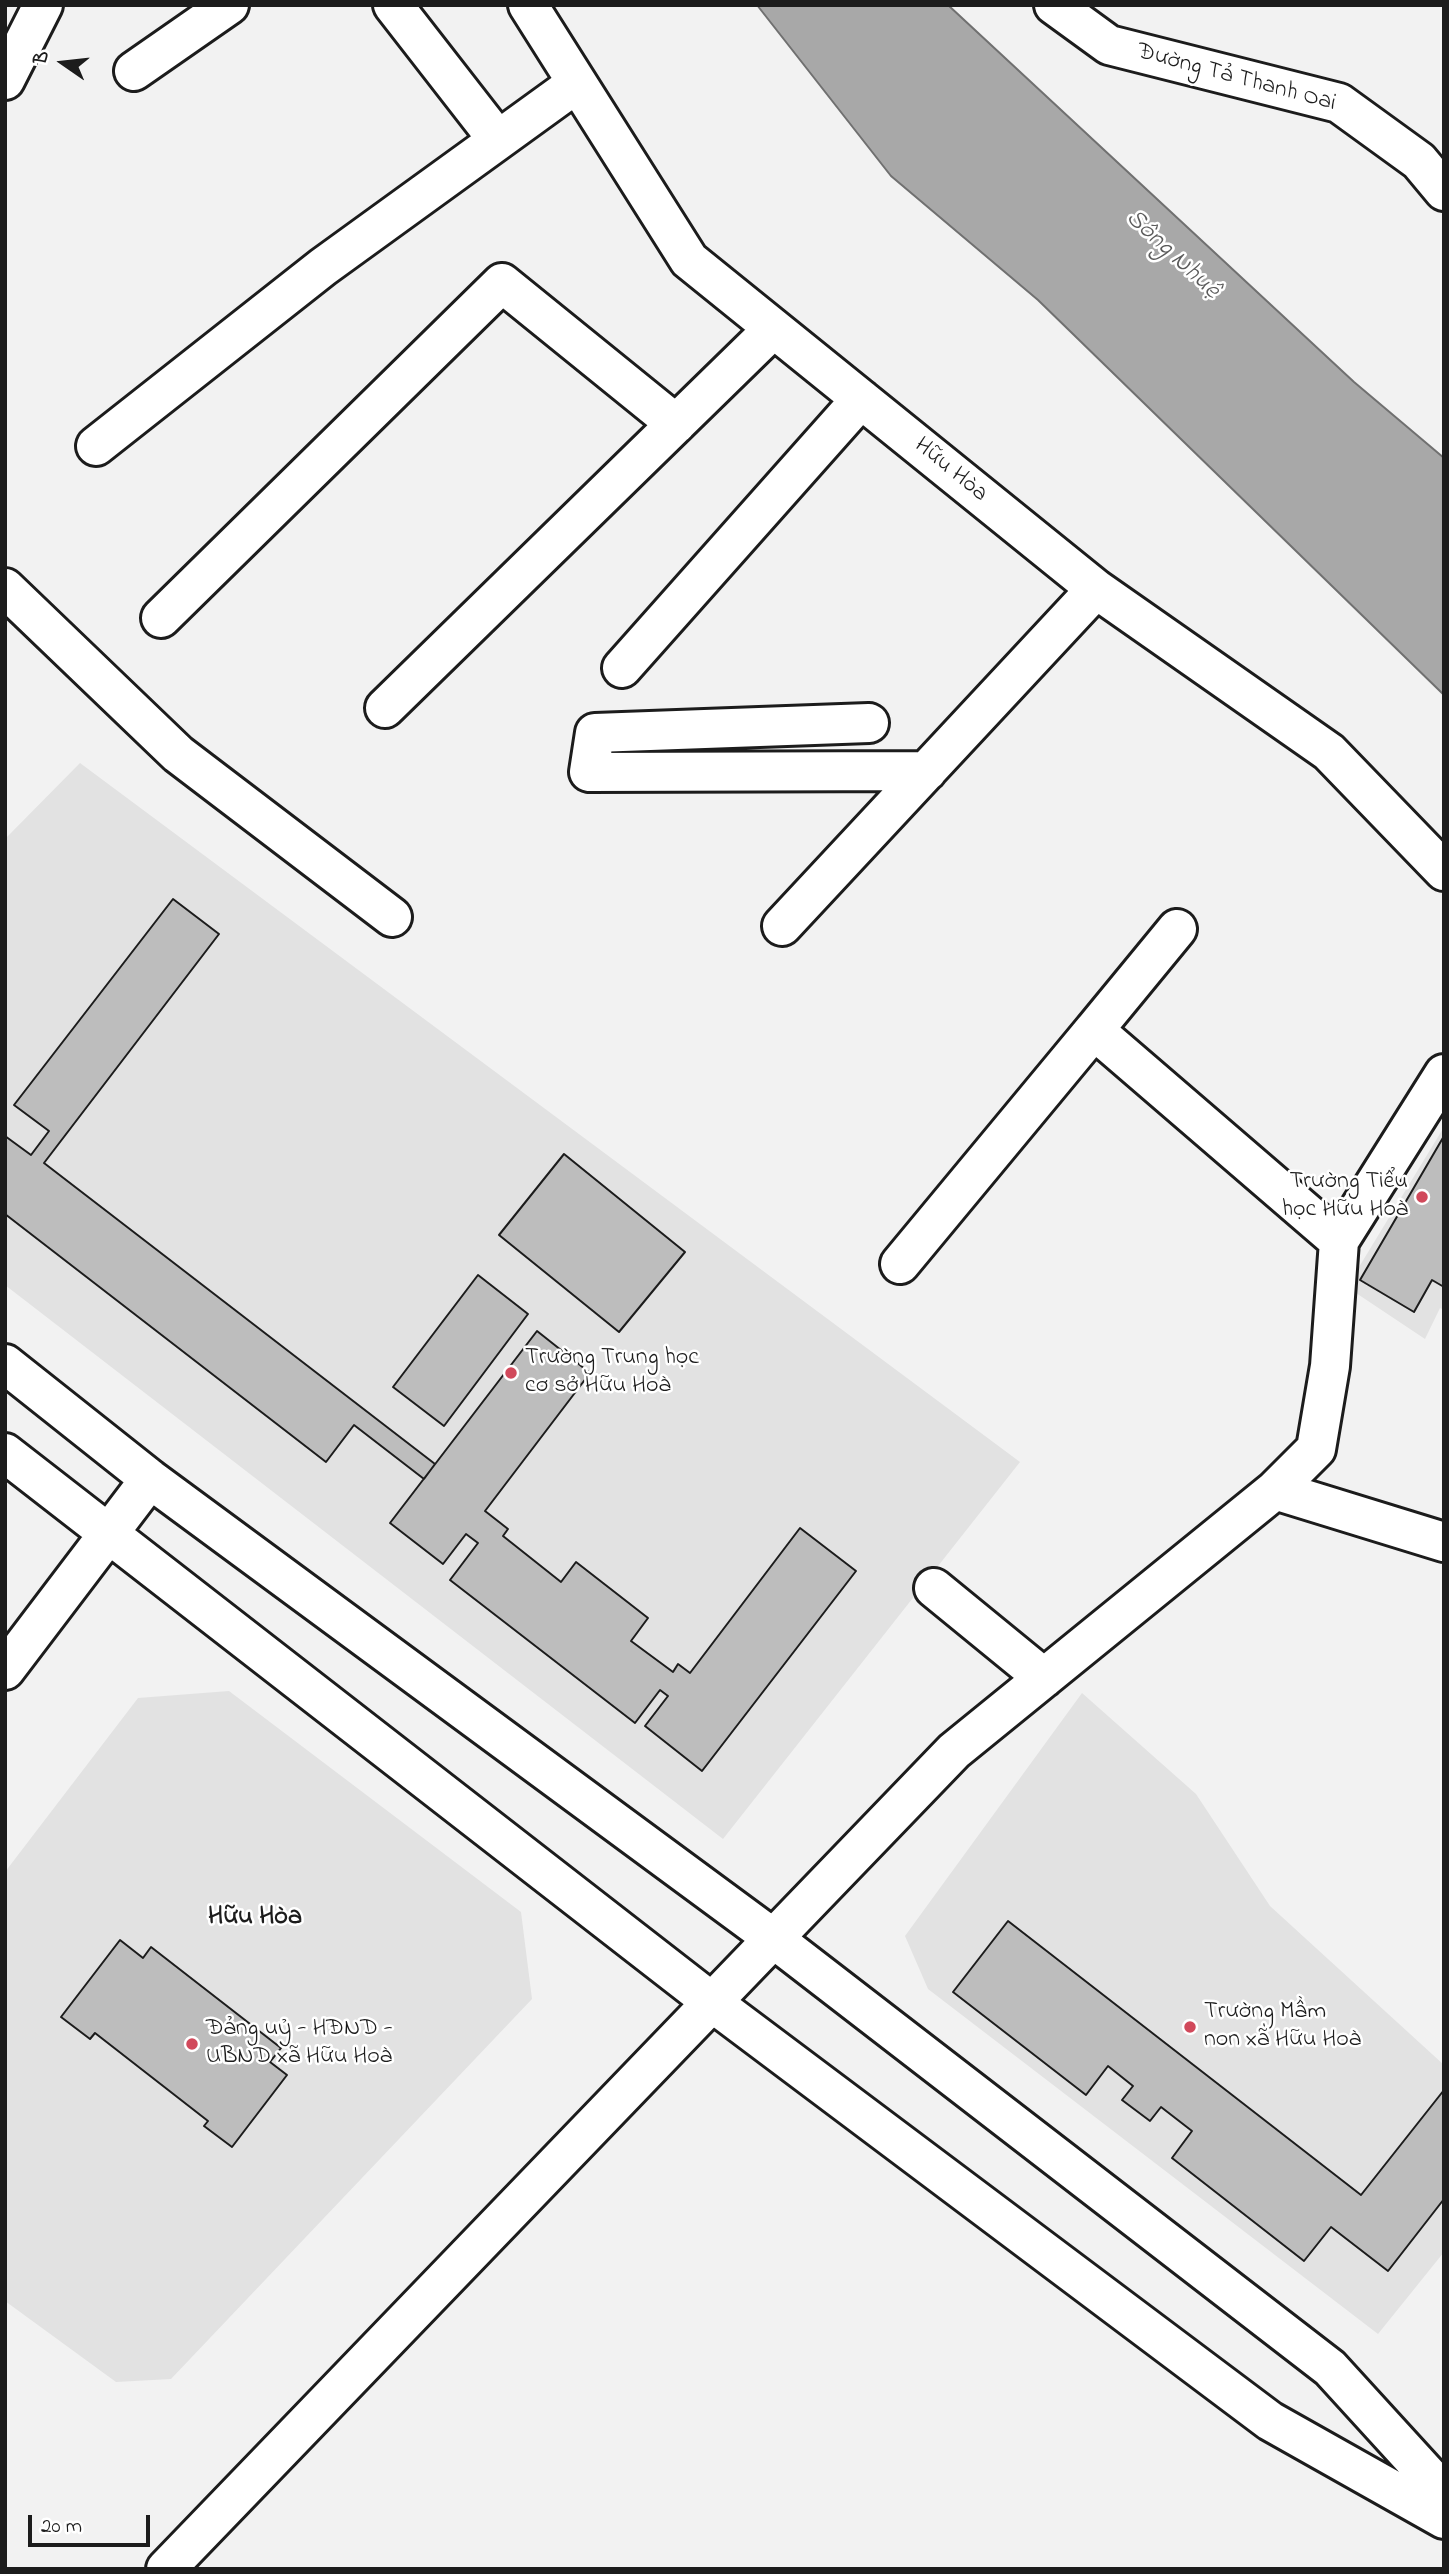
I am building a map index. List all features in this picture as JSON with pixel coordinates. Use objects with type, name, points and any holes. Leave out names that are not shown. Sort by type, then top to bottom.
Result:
[{"type":"street","points":[[5,79],[43,5]]},
{"type":"street","points":[[134,71],[229,5]]},
{"type":"street","points":[[393,5],[498,140]]},
{"type":"street","name":"Hữu Hòa","points":[[528,5],[689,260],[1096,589],[1329,752],[1444,871]]},
{"type":"street","name":"Đường Tả Thanh Oai","points":[[1054,5],[1109,45],[1339,103],[1431,154],[1444,191]]},
{"type":"street","points":[[96,446],[323,267],[577,83]]},
{"type":"street","points":[[161,618],[502,283],[676,424]]},
{"type":"street","points":[[385,708],[774,329]]},
{"type":"street","points":[[622,668],[861,399]]},
{"type":"street","points":[[5,588],[177,754],[392,917]]},
{"type":"street","points":[[782,926],[1096,589]]},
{"type":"street","points":[[869,723],[595,733],[589,772],[927,771]]},
{"type":"street","points":[[900,1264],[1177,929]]},
{"type":"street","points":[[1094,1030],[1339,1241]]},
{"type":"street","points":[[166,2569],[954,1751],[1275,1490],[1316,1449],[1330,1366],[1339,1241],[1444,1074]]},
{"type":"street","points":[[5,1364],[150,1479],[774,1939],[1330,2368],[1444,2493]]},
{"type":"street","points":[[5,1453],[713,2003],[1270,2421],[1444,2519]]},
{"type":"street","points":[[5,1671],[150,1479]]},
{"type":"street","points":[[1275,1490],[1444,1542]]},
{"type":"street","points":[[934,1588],[1044,1678]]},
{"type":"shaded area","name":"Trường Trung học cơ sở Hữu Hoà","points":[[80,763],[1020,1462],[723,1839],[5,1285],[5,839]]},
{"type":"shaded area","name":"Trường Tiểu học Hữu Hoà","points":[[1444,1127],[1444,1310],[1440,1308],[1425,1339],[1356,1293],[1359,1267]]},
{"type":"shaded area","points":[[229,1691],[521,1912],[532,1999],[171,2379],[116,2382],[5,2301],[5,1872],[138,1698]]},
{"type":"shaded area","name":"Trường Mầm non xã Hữu Hoà","points":[[1082,1693],[1196,1794],[1270,1906],[1444,2065],[1444,2252],[1378,2334],[928,1989],[905,1936]]},
{"type":"water","name":"Sông Nhuệ","points":[[757,5],[948,5],[1354,382],[1444,458],[1444,695],[1038,300],[891,176]]},
{"type":"building","points":[[173,899],[219,934],[44,1163],[435,1464],[424,1479],[354,1425],[326,1462],[5,1214],[5,1136],[31,1155],[49,1131],[14,1105]]},
{"type":"building","name":"Trường Tiểu học Hữu Hoà","points":[[1444,1136],[1444,1287],[1432,1280],[1414,1312],[1360,1280]]},
{"type":"building","points":[[564,1154],[685,1252],[619,1332],[499,1235]]},
{"type":"building","points":[[478,1275],[528,1314],[444,1426],[393,1387]]},
{"type":"building","points":[[537,1331],[590,1373],[485,1511],[508,1529],[503,1536],[561,1582],[576,1562],[648,1618],[631,1641],[673,1672],[678,1664],[690,1673],[800,1528],[856,1571],[702,1771],[645,1726],[668,1696],[660,1690],[635,1723],[450,1580],[478,1543],[466,1534],[443,1564],[390,1523]]},
{"type":"building","points":[[1008,1921],[1361,2195],[1444,2090],[1444,2199],[1388,2271],[1331,2227],[1304,2261],[1172,2158],[1192,2131],[1161,2107],[1150,2121],[1122,2100],[1133,2086],[1108,2066],[1086,2095],[953,1992]]},
{"type":"building","name":"Đảng uỷ - HĐND - UBND xã Hữu Hoà","points":[[120,1940],[143,1958],[151,1947],[281,2048],[270,2062],[287,2075],[232,2147],[204,2126],[208,2121],[95,2033],[90,2039],[61,2017]]},
{"type":"place","name":"Trường Tiểu học Hữu Hoà","points":[[1422,1197]]},
{"type":"place","name":"Trường Trung học cơ sở Hữu Hoà","points":[[511,1373]]},
{"type":"place","name":"Trường Mầm non xã Hữu Hoà","points":[[1190,2027]]},
{"type":"place","name":"Đảng uỷ - HĐND - UBND xã Hữu Hoà","points":[[192,2044]]},
{"type":"district","name":"Hữu Hòa","points":[[255,1919]]}]
